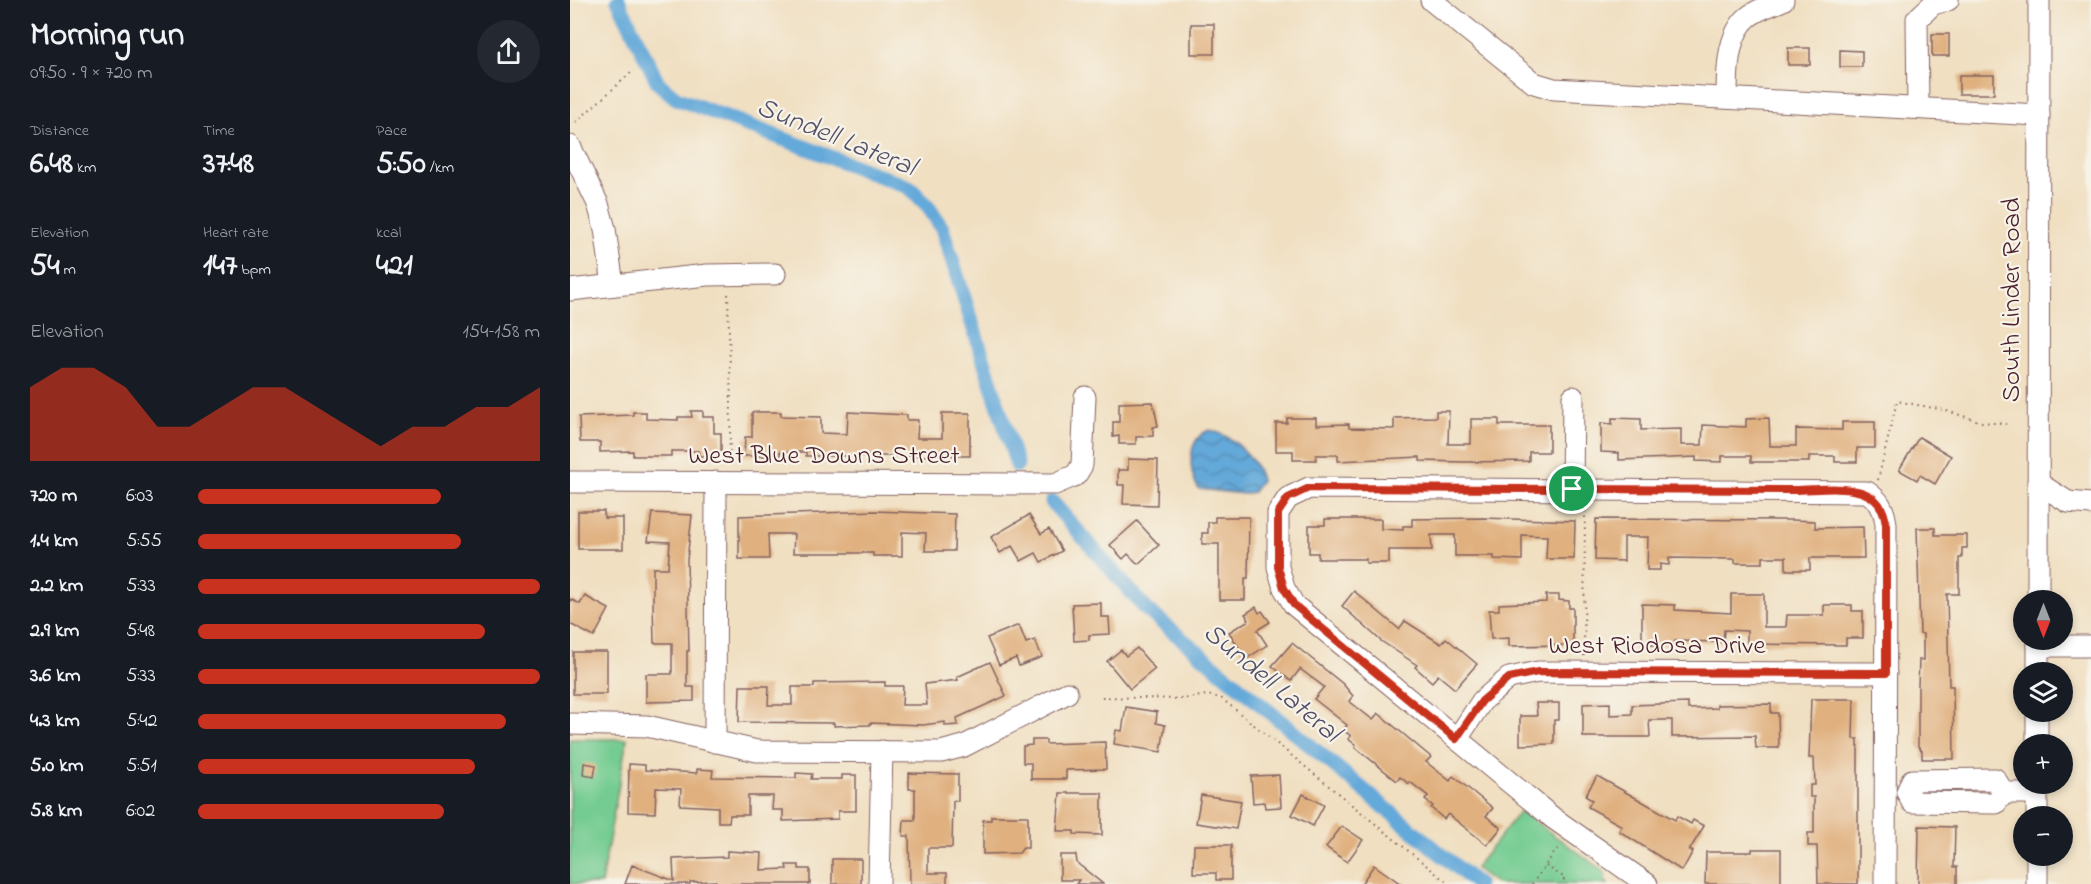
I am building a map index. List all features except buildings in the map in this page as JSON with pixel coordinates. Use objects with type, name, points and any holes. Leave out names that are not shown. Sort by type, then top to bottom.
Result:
[{"type":"street","points":[[1431,0],[1534,83],[1554,89],[2039,115]]},
{"type":"street","points":[[1727,98],[1727,71],[1733,40],[1748,17],[1783,0]]},
{"type":"street","name":"South Linder Road","points":[[2038,590],[2039,0]]},
{"type":"street","points":[[1918,108],[1917,19],[1934,1]]},
{"type":"street","points":[[570,146],[598,204],[605,229],[613,285]]},
{"type":"street","points":[[570,290],[706,275],[775,274]]},
{"type":"street","name":"West Blue Downs Street","points":[[570,482],[721,476],[1055,484],[1076,475],[1085,453],[1085,397]]},
{"type":"street","points":[[1573,397],[1579,496]]},
{"type":"street","points":[[715,742],[721,476]]},
{"type":"street","points":[[2038,483],[2068,502],[2091,504]]},
{"type":"street","points":[[1637,881],[1553,818],[1294,605],[1284,588],[1278,567],[1278,513],[1288,498],[1309,488],[1579,496],[1878,490],[1885,511],[1886,524],[1885,884]]},
{"type":"street","points":[[2073,645],[2091,646]]},
{"type":"street","name":"West Riodosa Drive","points":[[1456,739],[1482,701],[1509,678],[1538,672],[1886,673]]},
{"type":"street","points":[[570,724],[647,726],[757,751],[952,750],[1067,693]]},
{"type":"street","points":[[879,884],[882,751]]},
{"type":"street","points":[[1886,792],[1907,792],[1912,802],[1996,803],[2004,793],[2013,792]]},
{"type":"street","points":[[2037,866],[2037,884]]},
{"type":"path","points":[[576,122],[634,70]]},
{"type":"path","points":[[721,476],[730,461],[728,294]]},
{"type":"path","points":[[1878,490],[1897,401],[1944,410],[1982,422],[2006,424]]},
{"type":"path","points":[[1579,496],[1584,659]]},
{"type":"path","points":[[1102,697],[1182,699],[1208,695],[1221,698],[1449,884]]},
{"type":"path","points":[[1532,884],[1563,840]]},
{"type":"path","points":[[1546,865],[1565,879],[1562,884]]},
{"type":"green space","points":[[570,739],[627,739],[601,884],[570,884]]},
{"type":"green space","points":[[1520,811],[1600,868],[1606,875],[1604,879],[1608,884],[1497,884],[1475,868]]},
{"type":"water","points":[[1210,430],[1235,442],[1254,463],[1261,480],[1253,492],[1244,494],[1199,489],[1192,474],[1191,456],[1197,440]]},
{"type":"waterway","name":"Sundell Lateral","points":[[618,0],[658,83],[676,98],[909,187],[927,205],[942,228],[1017,465]]},
{"type":"waterway","name":"Sundell Lateral","points":[[1052,502],[1147,610],[1477,884]]},
{"type":"route","points":[[1309,488],[1572,489],[1855,490],[1867,492],[1878,500],[1885,511],[1886,673],[1538,672],[1509,678],[1482,701],[1456,739],[1294,605],[1284,588],[1278,567],[1278,513],[1281,505],[1297,491],[1309,488]]}]
